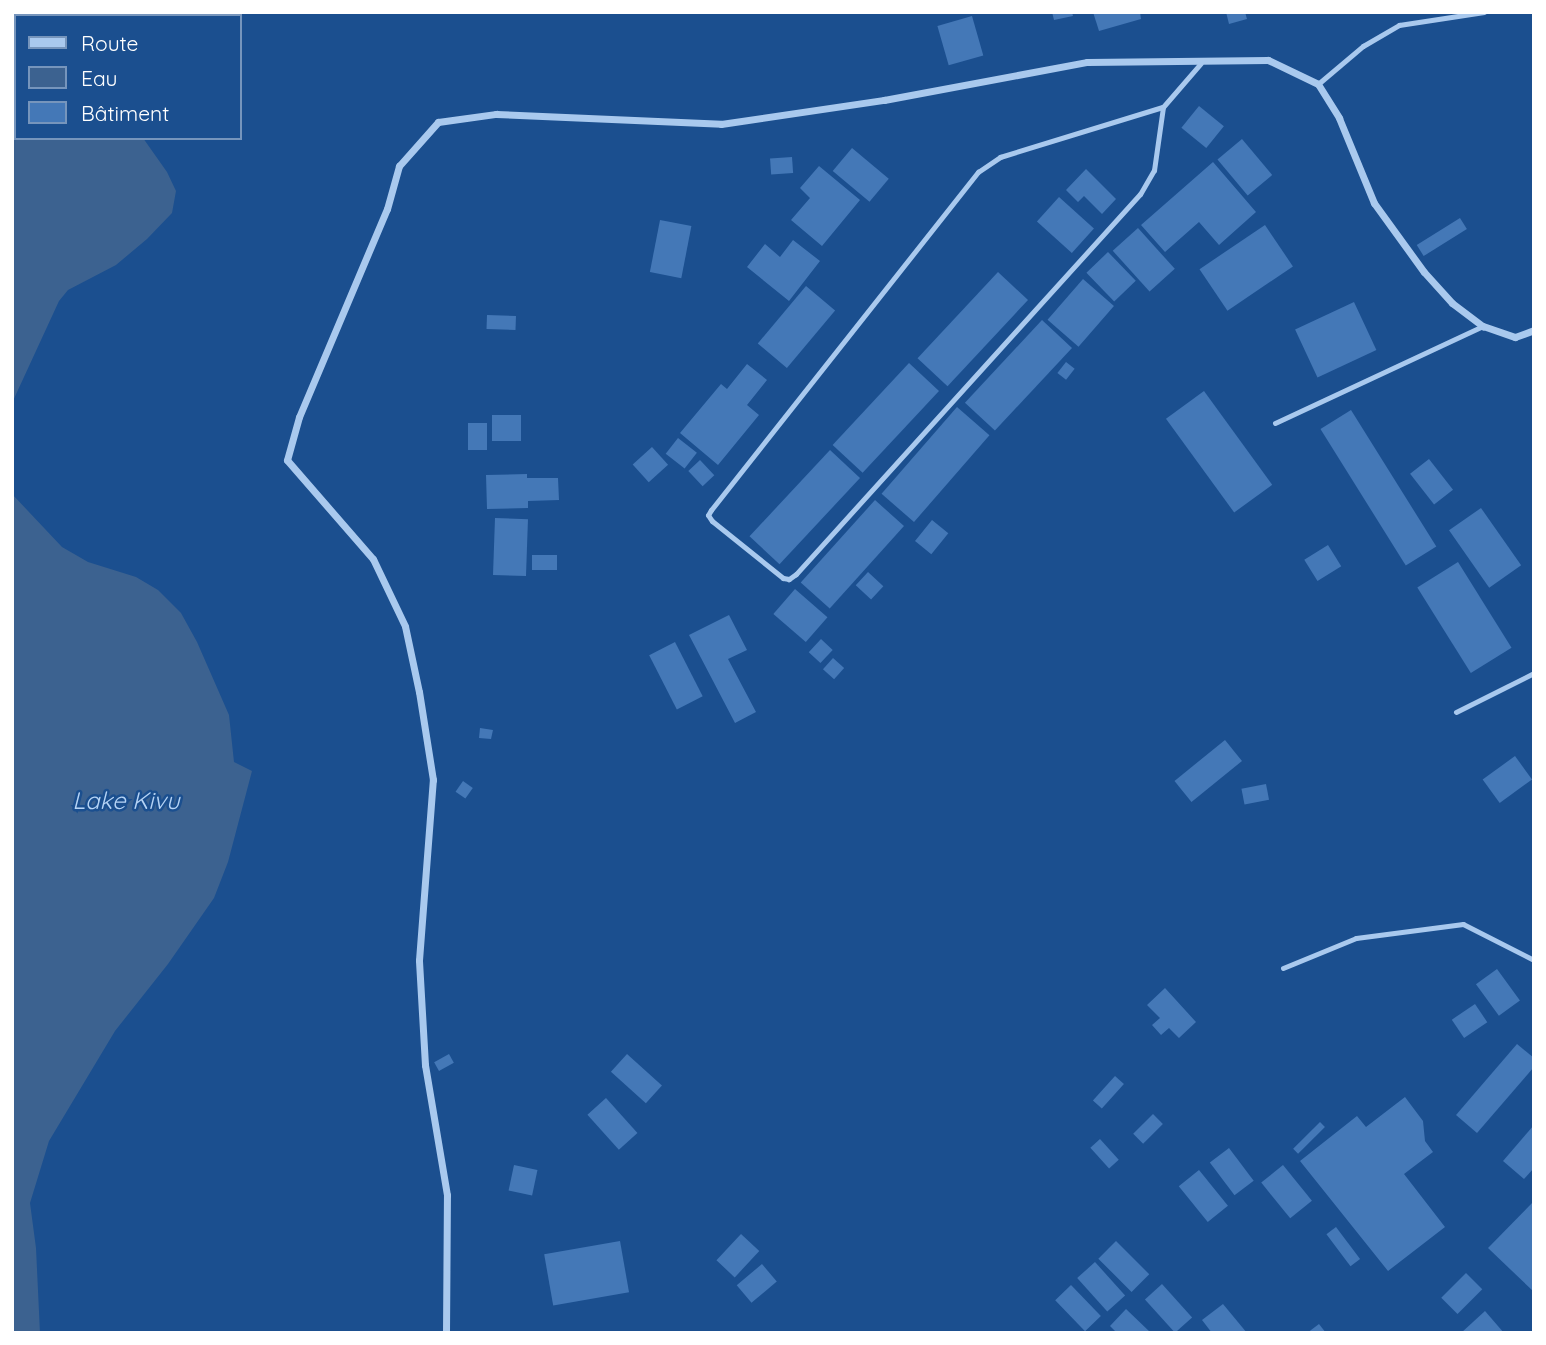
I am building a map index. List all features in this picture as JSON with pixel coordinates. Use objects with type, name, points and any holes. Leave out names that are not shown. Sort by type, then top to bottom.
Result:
[{"type":"street","points":[[446,1333],[447,1195],[425,1065],[419,960],[433,780],[419,692],[405,626],[373,559],[287,460],[314,381],[387,209],[399,166],[438,122],[496,114],[722,124],[884,100],[1087,62],[1268,61],[1318,84],[1339,118],[1374,203],[1424,272],[1452,303],[1483,326],[1515,337],[1534,330]]},
{"type":"lane","points":[[1318,84],[1363,46],[1399,25],[1484,12]]},
{"type":"lane","points":[[1163,107],[1154,170],[1140,194],[796,574],[789,579],[783,578],[712,521],[708,515],[711,510],[978,172],[1000,157],[1163,107],[1201,63]]},
{"type":"lane","points":[[1275,423],[1483,326]]},
{"type":"lane","points":[[1456,712],[1534,673]]},
{"type":"lane","points":[[1283,968],[1356,939],[1463,923],[1534,960]]},
{"type":"water","points":[[12,12],[109,12],[14,14],[14,140],[144,140],[167,172],[176,191],[172,213],[116,265],[68,290],[59,301],[12,403]]},
{"type":"water","name":"Lake Kivu","points":[[12,494],[62,547],[88,562],[136,577],[158,590],[181,613],[197,642],[229,715],[234,762],[252,771],[228,862],[214,898],[168,964],[115,1031],[49,1141],[30,1203],[36,1248],[40,1333],[12,1333]]},
{"type":"building","points":[[1052,12],[1072,12],[1073,16],[1054,20]]},
{"type":"building","points":[[1093,12],[1140,12],[1141,19],[1099,31]]},
{"type":"building","points":[[1226,12],[1245,12],[1247,19],[1229,24]]},
{"type":"building","points":[[972,16],[983,55],[949,65],[937,26]]},
{"type":"building","points":[[1199,106],[1224,126],[1206,148],[1181,128]]},
{"type":"building","points":[[1242,139],[1272,175],[1248,196],[1217,160]]},
{"type":"building","points":[[852,148],[889,179],[869,202],[833,171]]},
{"type":"building","points":[[792,157],[793,173],[771,174],[770,159]]},
{"type":"building","points":[[1213,162],[1256,212],[1219,245],[1199,222],[1165,252],[1141,225]]},
{"type":"building","points":[[819,166],[860,200],[822,246],[791,220],[810,198],[800,188]]},
{"type":"building","points":[[1086,169],[1116,199],[1102,214],[1084,196],[1078,202],[1066,190]]},
{"type":"building","points":[[1059,197],[1094,228],[1072,253],[1037,222]]},
{"type":"building","points":[[1460,218],[1467,229],[1424,256],[1417,245]]},
{"type":"building","points":[[660,220],[691,226],[681,278],[650,272]]},
{"type":"building","points":[[1265,225],[1293,266],[1227,311],[1200,269]]},
{"type":"building","points":[[1138,228],[1175,269],[1150,292],[1113,251]]},
{"type":"building","points":[[793,240],[820,261],[789,301],[747,267],[765,244],[780,257]]},
{"type":"building","points":[[1108,252],[1136,281],[1114,302],[1086,273]]},
{"type":"building","points":[[998,272],[1028,300],[948,386],[918,358]]},
{"type":"building","points":[[1083,279],[1114,306],[1079,347],[1048,320]]},
{"type":"building","points":[[806,286],[835,310],[787,368],[758,343]]},
{"type":"building","points":[[1354,302],[1376,350],[1317,378],[1295,329]]},
{"type":"building","points":[[487,315],[516,316],[515,330],[487,329]]},
{"type":"building","points":[[1042,320],[1072,348],[995,431],[965,403]]},
{"type":"building","points":[[1066,362],[1075,369],[1066,380],[1057,373]]},
{"type":"building","points":[[909,363],[939,391],[863,473],[833,445]]},
{"type":"building","points":[[747,364],[767,380],[747,405],[759,415],[718,465],[680,433],[721,384],[727,389]]},
{"type":"building","points":[[1204,391],[1272,485],[1234,512],[1166,419]]},
{"type":"building","points":[[957,407],[989,435],[914,522],[882,494]]},
{"type":"building","points":[[1351,410],[1436,547],[1406,566],[1320,429]]},
{"type":"building","points":[[492,415],[521,415],[521,441],[492,441]]},
{"type":"building","points":[[468,423],[487,423],[487,450],[468,450]]},
{"type":"building","points":[[678,438],[697,453],[685,469],[666,454]]},
{"type":"building","points":[[652,447],[668,465],[649,482],[633,464]]},
{"type":"building","points":[[830,450],[860,478],[780,564],[750,536]]},
{"type":"building","points":[[1429,459],[1453,490],[1434,505],[1410,474]]},
{"type":"building","points":[[700,460],[714,475],[703,486],[688,471]]},
{"type":"building","points":[[527,474],[527,478],[558,478],[559,500],[528,501],[528,508],[487,509],[486,475]]},
{"type":"building","points":[[875,500],[904,526],[830,609],[801,582]]},
{"type":"building","points":[[1481,508],[1521,565],[1489,588],[1449,530]]},
{"type":"building","points":[[495,518],[528,519],[526,576],[493,575]]},
{"type":"building","points":[[932,520],[948,533],[931,554],[915,541]]},
{"type":"building","points":[[1328,545],[1341,566],[1318,581],[1304,560]]},
{"type":"building","points":[[532,555],[557,555],[557,570],[532,570]]},
{"type":"building","points":[[1458,562],[1512,648],[1471,673],[1417,587]]},
{"type":"building","points":[[868,572],[883,586],[871,599],[856,585]]},
{"type":"building","points":[[795,589],[827,617],[806,642],[773,614]]},
{"type":"building","points":[[729,615],[747,650],[728,659],[756,712],[735,723],[689,635]]},
{"type":"building","points":[[821,639],[833,650],[820,663],[809,652]]},
{"type":"building","points":[[675,642],[703,696],[677,710],[649,655]]},
{"type":"building","points":[[833,658],[844,668],[834,679],[823,669]]},
{"type":"building","points":[[480,728],[493,730],[491,739],[479,738]]},
{"type":"building","points":[[1225,740],[1242,761],[1191,802],[1174,781]]},
{"type":"building","points":[[1515,756],[1532,779],[1500,803],[1483,780]]},
{"type":"building","points":[[463,781],[473,788],[465,799],[456,792]]},
{"type":"building","points":[[1266,784],[1269,800],[1245,804],[1241,789]]},
{"type":"building","points":[[1497,969],[1520,1001],[1499,1016],[1476,984]]},
{"type":"building","points":[[1165,988],[1196,1022],[1179,1038],[1169,1028],[1161,1035],[1152,1025],[1160,1018],[1147,1005]]},
{"type":"building","points":[[1475,1004],[1487,1022],[1464,1038],[1452,1020]]},
{"type":"building","points":[[1517,1044],[1534,1058],[1534,1067],[1477,1133],[1456,1115]]},
{"type":"building","points":[[449,1054],[454,1063],[439,1071],[434,1062]]},
{"type":"building","points":[[627,1054],[662,1085],[646,1103],[611,1072]]},
{"type":"building","points":[[1115,1076],[1124,1084],[1102,1109],[1093,1101]]},
{"type":"building","points":[[1405,1097],[1423,1121],[1425,1141],[1433,1152],[1404,1174],[1445,1227],[1388,1271],[1300,1161],[1357,1116],[1366,1127]]},
{"type":"building","points":[[606,1098],[637,1133],[619,1150],[587,1115]]},
{"type":"building","points":[[1153,1114],[1163,1124],[1143,1144],[1133,1134]]},
{"type":"building","points":[[1320,1122],[1325,1127],[1298,1154],[1293,1149]]},
{"type":"building","points":[[1534,1125],[1534,1168],[1524,1179],[1503,1161]]},
{"type":"building","points":[[1100,1139],[1119,1160],[1109,1169],[1090,1148]]},
{"type":"building","points":[[1229,1148],[1254,1181],[1235,1195],[1210,1162]]},
{"type":"building","points":[[514,1165],[537,1170],[532,1195],[509,1190]]},
{"type":"building","points":[[1283,1165],[1312,1201],[1290,1218],[1261,1183]]},
{"type":"building","points":[[1199,1170],[1228,1206],[1208,1222],[1179,1186]]},
{"type":"building","points":[[1534,1201],[1534,1292],[1488,1248]]},
{"type":"building","points":[[1336,1227],[1360,1259],[1350,1266],[1326,1234]]},
{"type":"building","points":[[741,1234],[759,1251],[735,1277],[716,1260]]},
{"type":"building","points":[[620,1241],[629,1292],[553,1306],[544,1254]]},
{"type":"building","points":[[1116,1241],[1149,1274],[1132,1292],[1098,1259]]},
{"type":"building","points":[[1095,1262],[1125,1295],[1107,1312],[1077,1278]]},
{"type":"building","points":[[762,1264],[777,1282],[752,1303],[737,1285]]},
{"type":"building","points":[[1466,1273],[1482,1289],[1458,1314],[1441,1298]]},
{"type":"building","points":[[1162,1284],[1192,1317],[1175,1333],[1145,1299]]},
{"type":"building","points":[[1071,1285],[1101,1316],[1085,1331],[1055,1300]]},
{"type":"building","points":[[1223,1304],[1247,1333],[1212,1333],[1202,1320]]},
{"type":"building","points":[[1126,1309],[1151,1333],[1117,1333],[1110,1326]]},
{"type":"building","points":[[1485,1311],[1504,1333],[1461,1333]]},
{"type":"building","points":[[1319,1324],[1326,1333],[1307,1333]]}]
